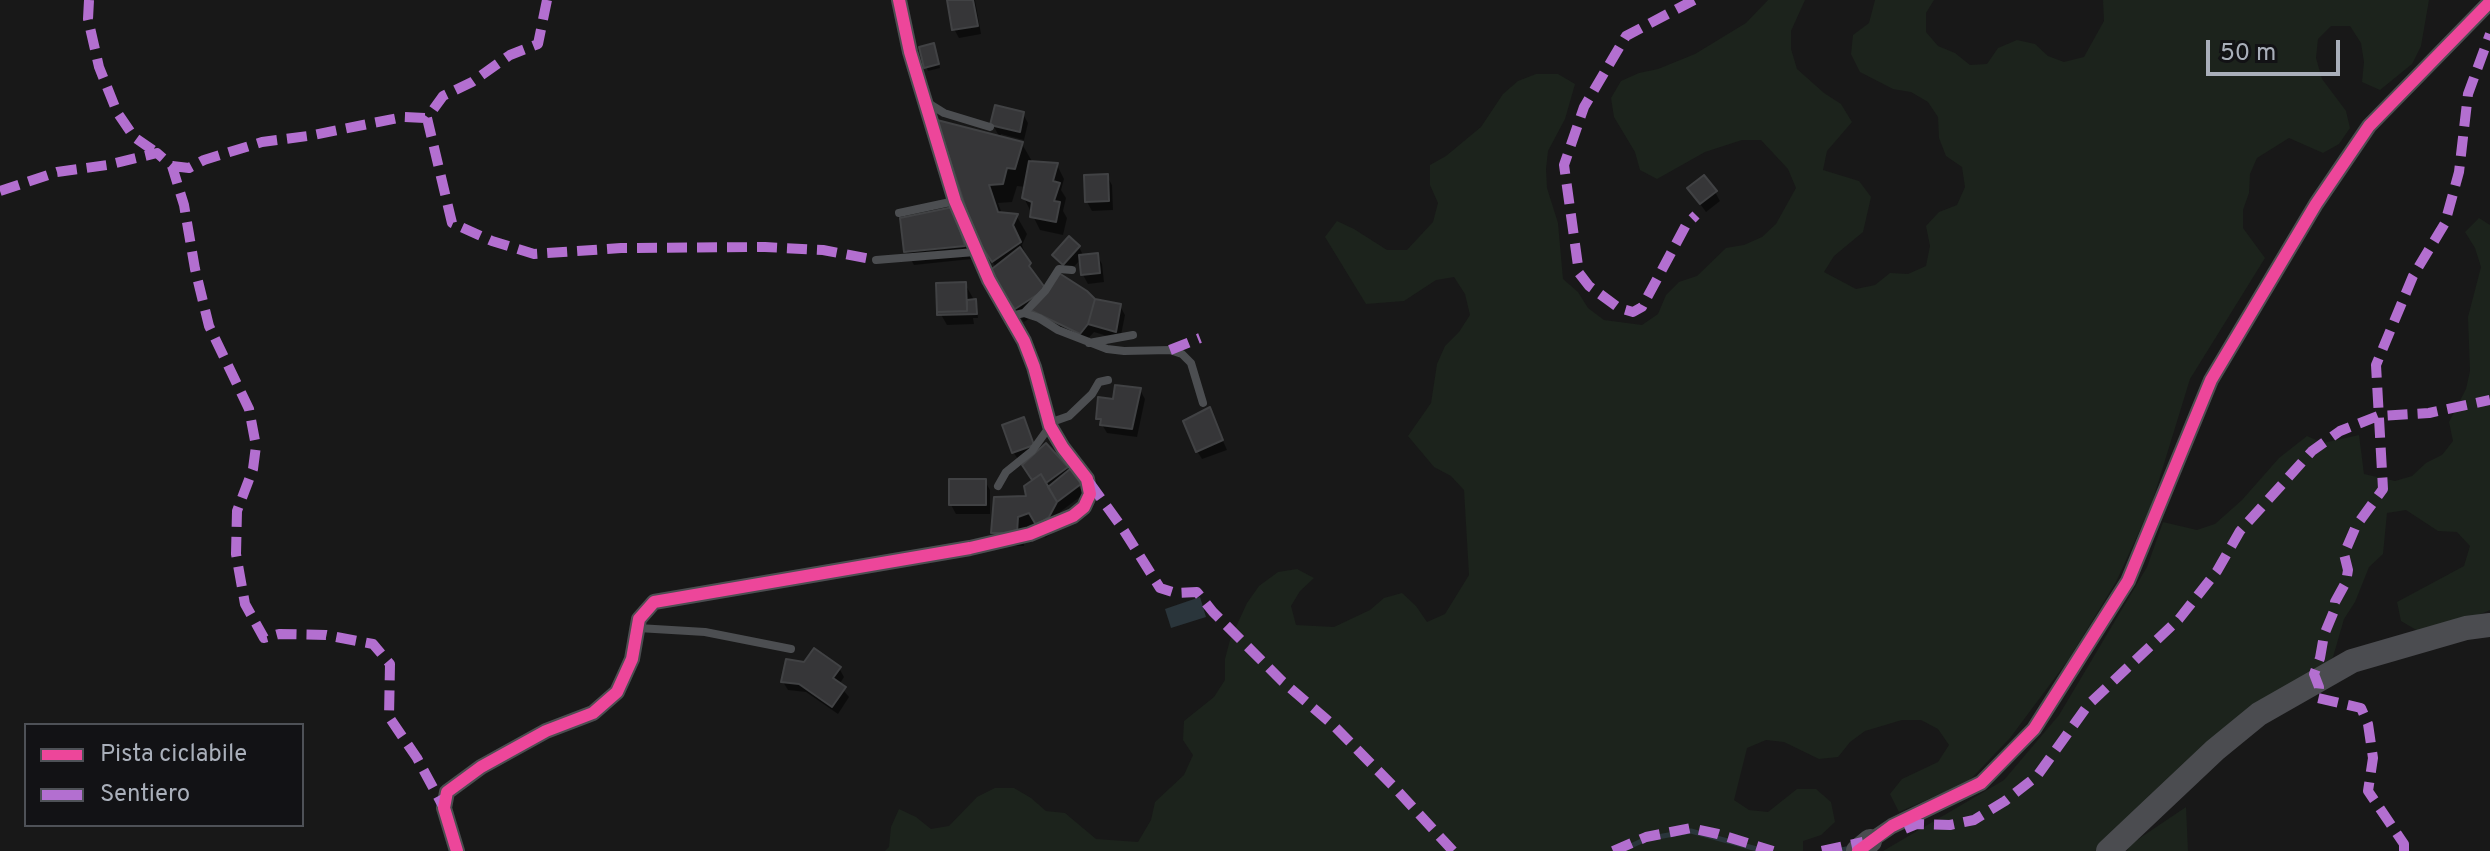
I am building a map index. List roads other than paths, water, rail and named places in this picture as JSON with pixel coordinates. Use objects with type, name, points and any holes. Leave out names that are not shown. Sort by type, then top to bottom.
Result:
[{"type":"street","points":[[457,851],[444,808],[447,792],[481,767],[546,731],[593,713],[617,692],[632,659],[639,619],[654,602],[970,548],[1030,534],[1073,516],[1084,507],[1090,494],[1087,479],[1050,425],[1017,315],[975,252],[955,201],[924,100],[899,0]]},
{"type":"street","points":[[1864,846],[1892,826],[1981,783],[2034,729],[2128,581],[2211,380],[2316,204],[2369,126],[2490,2]]},
{"type":"street","points":[[2108,851],[2215,750],[2259,714],[2352,661],[2466,628],[2490,625]]},
{"type":"lane","points":[[924,100],[944,113],[990,127]]},
{"type":"lane","points":[[899,213],[955,201]]},
{"type":"lane","points":[[876,260],[975,252]]},
{"type":"lane","points":[[1072,270],[1059,269],[1045,291],[1017,315],[1088,343],[1124,351],[1170,350],[1182,354],[1191,363],[1203,403]]},
{"type":"lane","points":[[1088,343],[1133,335]]},
{"type":"lane","points":[[998,486],[1006,472],[1032,451],[1050,425],[1069,416],[1092,394],[1099,382],[1108,380]]},
{"type":"lane","points":[[637,628],[705,632],[791,649]]},
{"type":"waterway","points":[[1620,851],[1646,839],[1691,831],[1764,851]]},
{"type":"waterway","points":[[1836,851],[1851,848]]}]
